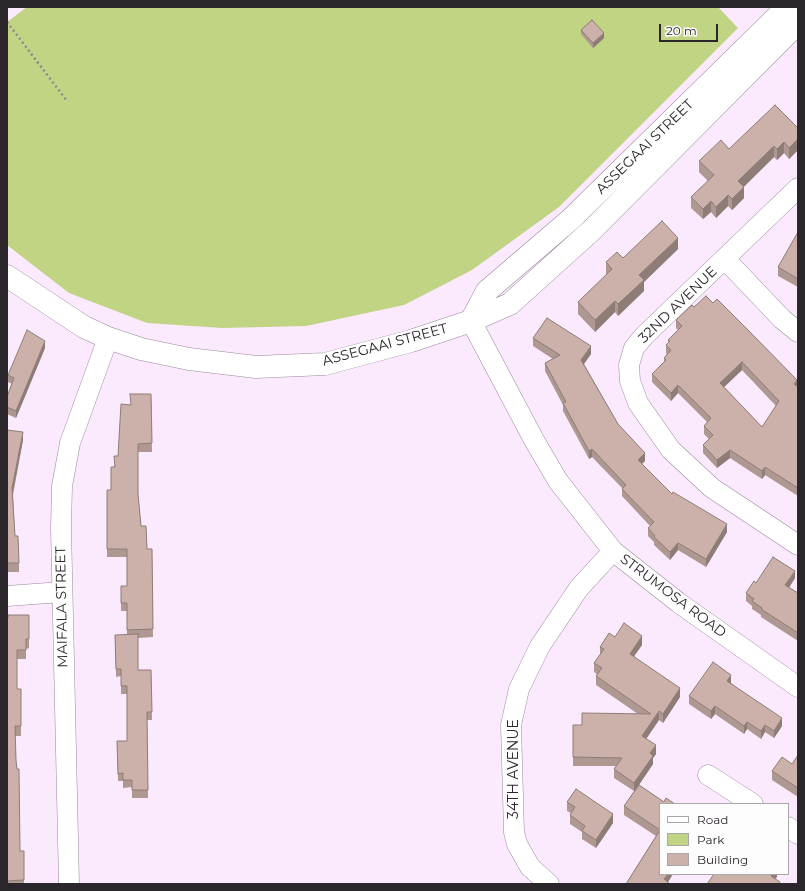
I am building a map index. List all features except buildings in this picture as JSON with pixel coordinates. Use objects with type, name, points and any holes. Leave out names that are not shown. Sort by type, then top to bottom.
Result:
[{"type":"street","name":"ASSEGAAI STREET","points":[[471,321],[487,291],[571,219],[787,7]]},
{"type":"street","name":"ASSEGAAI STREET","points":[[7,276],[84,327],[108,338],[189,360],[264,367],[325,364],[411,341],[471,321],[510,304],[592,230],[798,23]]},
{"type":"street","name":"32ND AVENUE","points":[[798,188],[644,336],[634,348],[629,365],[630,381],[638,403],[671,450],[712,488],[798,545]]},
{"type":"street","points":[[725,259],[756,293],[798,332]]},
{"type":"street","name":"STRUMOSA ROAD","points":[[471,321],[534,440],[558,481],[613,551],[664,592],[798,687]]},
{"type":"street","name":"MAIFALA STREET","points":[[69,884],[60,528],[62,486],[70,443],[108,338]]},
{"type":"street","name":"34TH AVENUE","points":[[549,884],[530,867],[523,856],[514,832],[511,725],[519,689],[540,646],[579,588],[613,551]]},
{"type":"street","points":[[7,596],[62,592]]},
{"type":"street","points":[[708,775],[751,803]]},
{"type":"street","points":[[789,828],[798,834]]},
{"type":"path","points":[[7,22],[67,101]]},
{"type":"green space","points":[[27,7],[718,7],[738,28],[559,207],[472,270],[404,305],[306,326],[222,328],[147,323],[69,293],[7,245],[7,22]]}]
